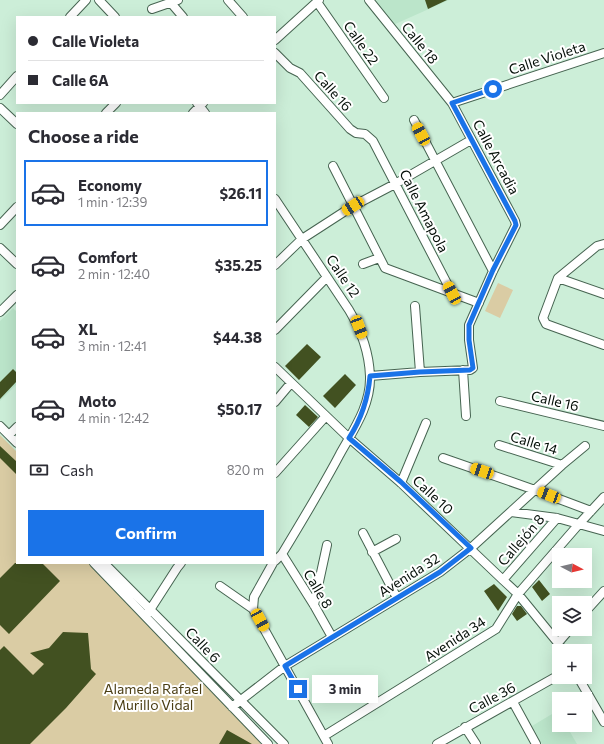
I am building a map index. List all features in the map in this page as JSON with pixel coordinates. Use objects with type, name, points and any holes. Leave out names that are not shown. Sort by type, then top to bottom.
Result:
[{"type":"street","points":[[71,16],[86,0]]},
{"type":"street","points":[[99,0],[114,16]]},
{"type":"street","points":[[228,0],[242,16]]},
{"type":"street","name":"Calle 18","points":[[369,0],[452,103]]},
{"type":"street","points":[[152,9],[174,1],[182,16]]},
{"type":"street","points":[[276,39],[318,1]]},
{"type":"street","name":"Calle 22","points":[[318,1],[384,98]]},
{"type":"street","name":"Calle Violeta","points":[[452,103],[604,53]]},
{"type":"street","name":"Calle 16","points":[[276,54],[290,68],[300,73],[350,129],[356,133],[365,134],[373,141]]},
{"type":"street","points":[[0,95],[16,77]]},
{"type":"street","name":"Calle Arcadia","points":[[452,103],[516,225],[493,270]]},
{"type":"street","points":[[107,112],[115,104]]},
{"type":"street","points":[[194,112],[200,104]]},
{"type":"street","points":[[0,108],[16,123]]},
{"type":"street","points":[[370,376],[470,370],[473,368],[469,340],[469,325],[493,270],[414,120]]},
{"type":"street","points":[[276,264],[302,239],[353,206],[472,140]]},
{"type":"street","name":"Calle Amapola","points":[[373,141],[452,293]]},
{"type":"street","points":[[333,166],[385,268],[479,303]]},
{"type":"street","name":"Calle 12","points":[[276,201],[359,327],[365,342],[370,376],[365,406],[358,424],[318,497],[282,554],[276,560]]},
{"type":"street","points":[[0,225],[16,208]]},
{"type":"street","points":[[602,244],[558,278],[543,321],[546,324],[604,345]]},
{"type":"street","points":[[0,248],[16,263]]},
{"type":"street","points":[[363,264],[379,258]]},
{"type":"street","points":[[276,329],[327,277]]},
{"type":"street","points":[[558,278],[604,294]]},
{"type":"street","points":[[0,312],[16,295]]},
{"type":"street","points":[[415,306],[420,372]]},
{"type":"street","name":"Calle 10","points":[[276,368],[349,438],[401,482],[504,580],[518,594],[558,643]]},
{"type":"street","points":[[463,370],[466,416]]},
{"type":"street","points":[[276,401],[292,383]]},
{"type":"street","name":"Calle 16","points":[[500,401],[604,426]]},
{"type":"street","points":[[276,472],[326,416]]},
{"type":"street","points":[[401,482],[426,423]]},
{"type":"street","points":[[0,426],[16,442]]},
{"type":"street","points":[[9,435],[16,428]]},
{"type":"street","name":"Calle 14","points":[[499,445],[562,465]]},
{"type":"street","name":"Avenida 32","points":[[232,707],[285,666],[440,572],[471,548],[585,446]]},
{"type":"street","points":[[443,458],[591,511]]},
{"type":"street","name":"Avenida 34","points":[[325,741],[496,629],[518,594],[604,497]]},
{"type":"street","points":[[511,512],[557,518],[604,530]]},
{"type":"street","name":"Callejón 8","points":[[504,580],[557,518]]},
{"type":"street","points":[[363,533],[397,598]]},
{"type":"street","points":[[372,552],[396,540]]},
{"type":"street","points":[[314,605],[327,545]]},
{"type":"street","name":"Calle 8","points":[[282,554],[332,637]]},
{"type":"street","name":"Calle 6","points":[[96,564],[284,744]]},
{"type":"street","name":"Calle 6","points":[[105,564],[232,707],[268,744]]},
{"type":"street","points":[[148,613],[168,580],[180,564]]},
{"type":"street","points":[[253,609],[254,597],[272,564]]},
{"type":"street","points":[[220,586],[253,609],[325,741]]},
{"type":"street","points":[[592,604],[604,591]]},
{"type":"street","points":[[558,643],[564,636]]},
{"type":"street","name":"Calle 36","points":[[437,744],[552,679]]},
{"type":"street","points":[[582,684],[604,722]]},
{"type":"street","points":[[513,702],[536,744]]},
{"type":"street","points":[[465,727],[476,744]]},
{"type":"shaded area","points":[[375,0],[449,0],[393,25]]},
{"type":"shaded area","points":[[13,308],[16,311],[16,385],[0,401],[0,321]]},
{"type":"shaded area","points":[[552,714],[552,732],[570,732],[577,744],[542,744],[532,726]]},
{"type":"green space","points":[[498,283],[513,290],[500,318],[485,311]]},
{"type":"green space","name":"Alameda Rafael Murillo Vidal","points":[[0,435],[16,451],[16,564],[91,564],[261,742],[260,744],[0,744]]},
{"type":"building","points":[[425,0],[447,0],[428,9]]},
{"type":"building","points":[[307,344],[321,357],[299,380],[285,366]]},
{"type":"building","points":[[13,369],[16,372],[16,382],[0,399],[0,382]]},
{"type":"building","points":[[345,374],[356,385],[335,408],[323,396]]},
{"type":"building","points":[[305,405],[318,417],[309,427],[296,415]]},
{"type":"building","points":[[0,446],[16,461],[16,474],[0,458]]},
{"type":"building","points":[[15,563],[43,564],[60,581],[9,634],[0,625],[0,578]]},
{"type":"building","points":[[539,580],[550,594],[542,601],[532,587]]},
{"type":"building","points":[[494,584],[507,597],[498,611],[484,591]]},
{"type":"building","points":[[517,606],[521,606],[527,614],[517,621],[512,614]]},
{"type":"building","points":[[63,632],[88,633],[91,669],[96,674],[66,708],[30,744],[0,744],[0,650],[4,646],[33,675],[44,664],[30,653],[49,648]]},
{"type":"building","points":[[227,730],[252,744],[219,744]]},
{"type":"route","points":[[298,689],[285,666],[417,587],[440,572],[471,548],[401,482],[349,438],[358,424],[365,406],[370,376],[470,370],[473,368],[469,340],[469,325],[493,270],[516,225],[452,103],[493,89]]}]
